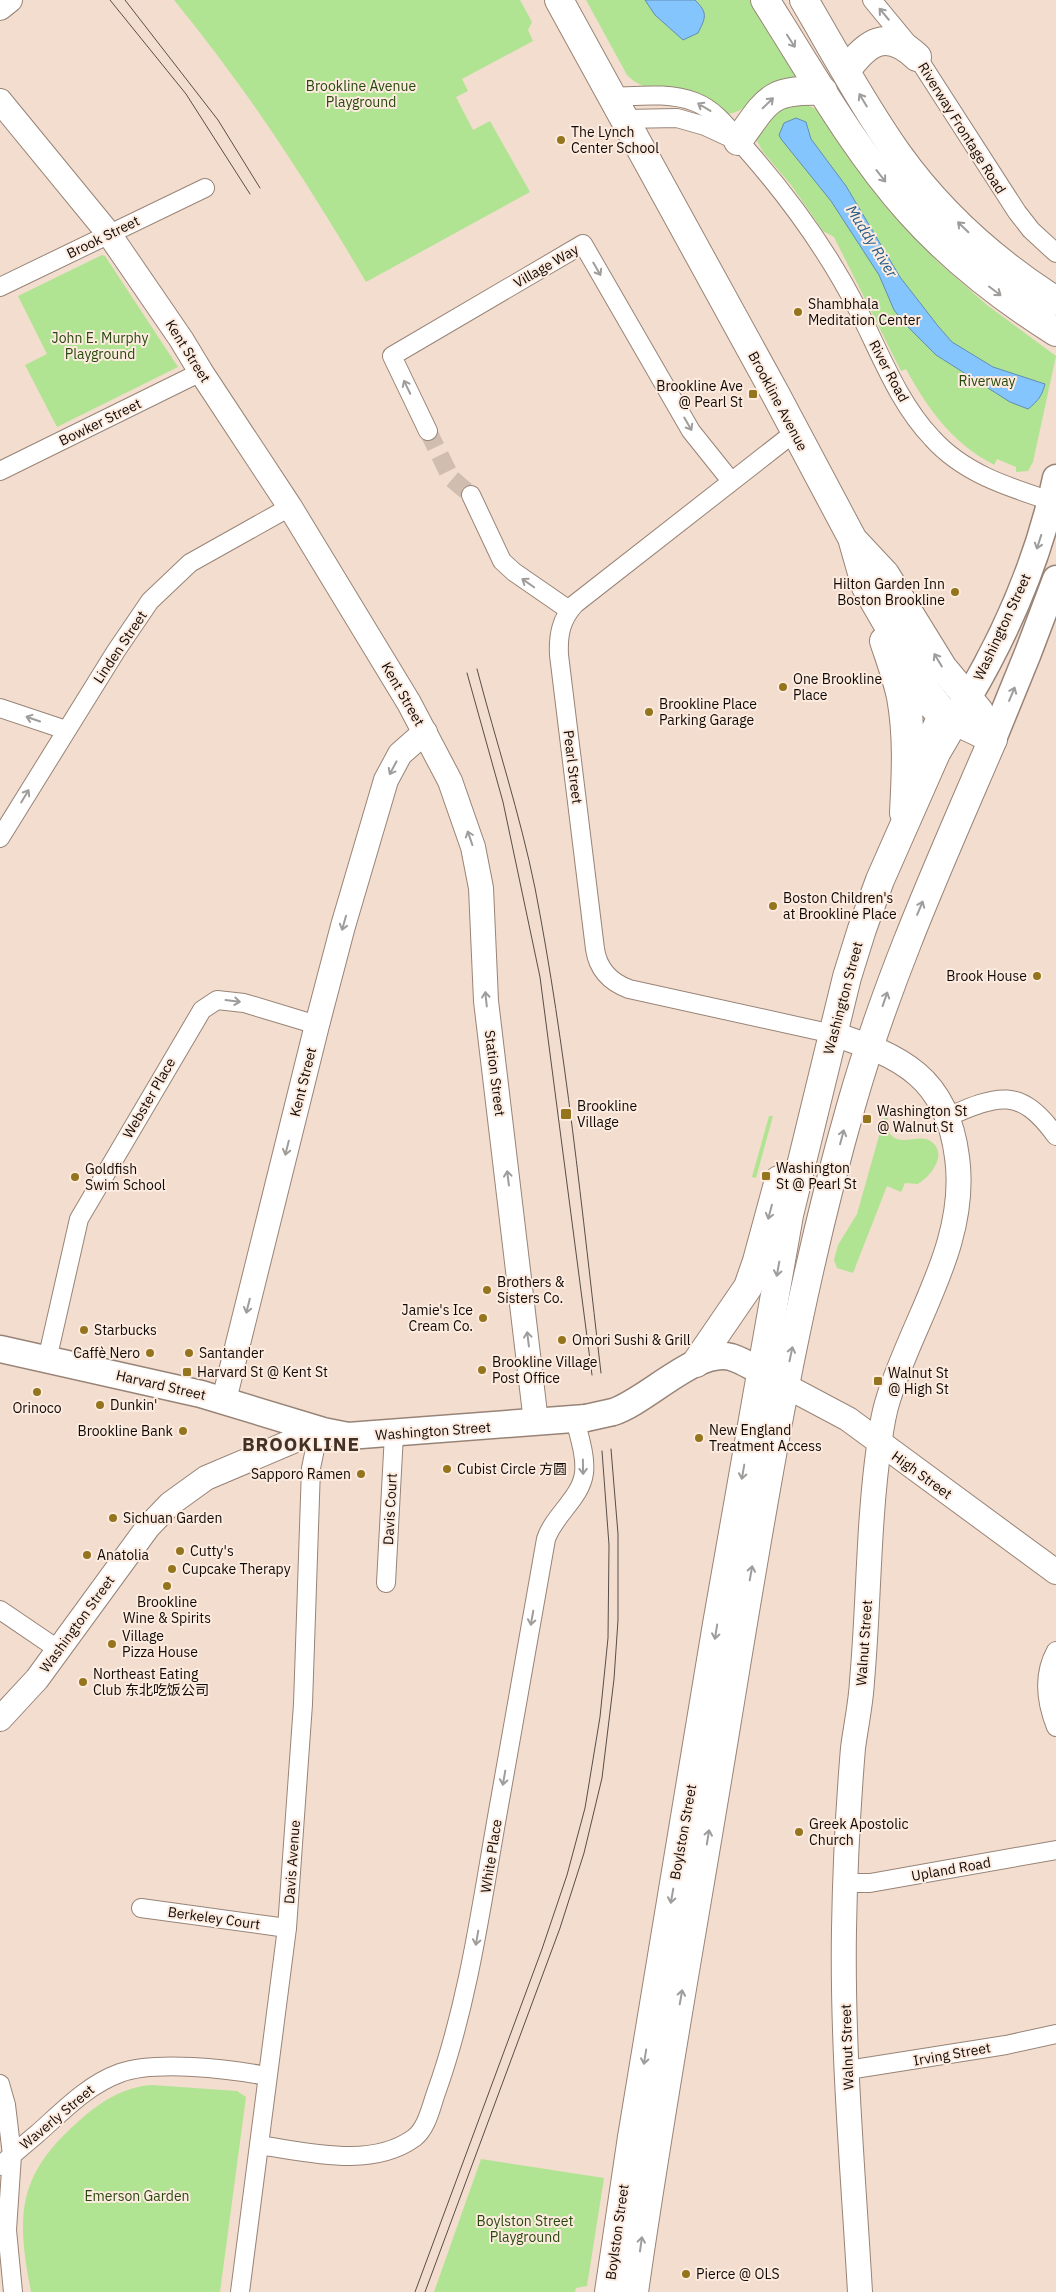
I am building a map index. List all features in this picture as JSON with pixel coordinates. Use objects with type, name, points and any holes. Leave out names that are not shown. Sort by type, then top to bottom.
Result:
[{"type":"highway","name":"Brookline Avenue","points":[[558,0],[852,538],[866,588],[927,692],[943,712],[955,721],[993,739]]},
{"type":"highway","points":[[765,0],[869,162],[920,222],[955,258],[986,284],[1056,332]]},
{"type":"highway","points":[[804,0],[890,143],[928,191],[986,249],[1056,300]]},
{"type":"highway","points":[[846,71],[863,49],[882,40],[897,42],[917,56]]},
{"type":"highway","points":[[738,141],[758,113],[778,95],[795,91],[823,92]]},
{"type":"highway","points":[[784,1385],[817,1234],[851,1104],[902,953],[993,739],[978,711],[943,668],[885,574],[852,538]]},
{"type":"highway","points":[[866,588],[894,670],[904,717],[906,746],[903,828]]},
{"type":"highway","name":"Washington Street","points":[[760,1372],[786,1227],[833,1034],[862,929],[936,753],[968,698]]},
{"type":"highway","points":[[696,1363],[738,1304],[750,1283],[797,1114],[833,1034]]},
{"type":"highway","name":"Boylston Street","points":[[609,2292],[632,2137],[760,1372]]},
{"type":"highway","name":"Boylston Street","points":[[634,2292],[658,2131],[784,1385]]},
{"type":"main road","name":"Washington Street","points":[[968,698],[998,643],[1019,596],[1053,490]]},
{"type":"main road","points":[[993,739],[1056,579]]},
{"type":"main road","name":"Harvard Street","points":[[0,1349],[224,1400],[319,1430]]},
{"type":"main road","name":"Washington Street","points":[[319,1430],[348,1436],[581,1419],[614,1412],[696,1363],[710,1358],[726,1357],[784,1385]]},
{"type":"street","points":[[0,8],[10,0]]},
{"type":"street","name":"Riverway Frontage Road","points":[[872,0],[917,56],[1011,205],[1031,230],[1056,253]]},
{"type":"street","name":"River Road","points":[[618,108],[668,95],[696,102],[716,115],[782,190],[822,246],[857,308],[898,390],[918,421],[941,448],[973,471],[1053,490]]},
{"type":"street","name":"Kent Street","points":[[0,101],[109,234],[181,340],[290,507],[425,732],[400,754],[386,780],[343,926],[317,1025],[224,1400]]},
{"type":"street","name":"River Road","points":[[618,108],[676,117],[705,126],[738,141]]},
{"type":"street","name":"Brook Street","points":[[0,286],[205,188]]},
{"type":"street","name":"Village Way","points":[[428,431],[392,356],[583,244],[692,431],[731,481]]},
{"type":"street","name":"Bowker Street","points":[[0,471],[201,372]]},
{"type":"street","name":"Pearl Street","points":[[795,432],[569,610],[559,632],[559,655],[595,949],[601,968],[611,980],[629,989],[833,1034]]},
{"type":"street","points":[[471,495],[502,561],[514,572],[569,610]]},
{"type":"street","name":"Linden Street","points":[[0,838],[66,730],[150,601],[168,582],[190,564],[290,507]]},
{"type":"street","points":[[0,708],[66,730]]},
{"type":"street","name":"Station Street","points":[[425,732],[450,781],[473,846],[478,866],[481,888],[486,1001],[536,1422]]},
{"type":"street","name":"Webster Place","points":[[47,1360],[79,1219],[202,1010],[217,1000],[244,1002],[317,1025]]},
{"type":"street","name":"Walnut Street","points":[[833,1034],[870,1046],[908,1065],[928,1086],[947,1117],[956,1149],[959,1190],[954,1228],[944,1258],[888,1398],[879,1443],[871,1526],[862,1683],[853,1750],[844,1965],[860,2292]]},
{"type":"street","points":[[947,1117],[990,1100],[1011,1100],[1034,1111],[1056,1136]]},
{"type":"street","name":"High Street","points":[[784,1385],[848,1419],[1056,1572]]},
{"type":"street","name":"White Place","points":[[259,2146],[339,2155],[378,2154],[398,2148],[416,2136],[427,2120],[454,2038],[474,1956],[546,1539],[549,1531],[577,1491],[583,1477],[581,1419]]},
{"type":"street","name":"Washington Street","points":[[0,1719],[37,1679],[148,1526],[183,1493],[206,1478],[319,1430]]},
{"type":"street","name":"Davis Avenue","points":[[240,2292],[287,1928],[303,1704],[311,1468],[319,1430]]},
{"type":"street","name":"Davis Court","points":[[386,1583],[394,1434]]},
{"type":"street","points":[[0,1610],[59,1650]]},
{"type":"street","points":[[1056,1651],[1049,1670],[1047,1689],[1049,1708],[1056,1727]]},
{"type":"street","name":"Upland Road","points":[[846,1883],[870,1883],[1056,1850]]},
{"type":"street","name":"Berkeley Court","points":[[140,1908],[287,1928]]},
{"type":"street","name":"Irving Street","points":[[848,2070],[1006,2045],[1056,2034]]},
{"type":"street","name":"Waverly Street","points":[[6,2160],[79,2097],[104,2080],[120,2073],[146,2068],[168,2067],[267,2076]]},
{"type":"street","points":[[0,2084],[6,2105],[6,2230],[13,2292]]},
{"type":"green space","name":"Brookline Avenue Playground","points":[[174,0],[520,0],[532,22],[528,30],[533,41],[462,79],[468,91],[456,97],[473,130],[490,121],[530,192],[366,282],[276,137],[227,68]]},
{"type":"green space","points":[[586,0],[750,0],[796,75],[774,83],[742,109],[729,114],[660,93],[627,75]]},
{"type":"green space","name":"Riverway","points":[[804,103],[821,112],[852,161],[886,205],[938,262],[987,305],[1056,356],[1033,462],[1028,471],[1016,472],[1016,467],[997,459],[994,465],[977,455],[952,434],[931,410],[906,369],[901,371],[834,237],[823,231],[791,185],[763,152],[757,141],[765,124],[774,114]]},
{"type":"green space","name":"John E. Murphy Playground","points":[[102,255],[105,256],[178,367],[57,427],[25,365],[47,354],[18,296]]},
{"type":"green space","points":[[886,1111],[888,1117],[887,1126],[892,1136],[901,1140],[922,1139],[932,1142],[936,1147],[938,1159],[928,1176],[918,1184],[905,1183],[901,1192],[887,1186],[853,1273],[837,1268],[834,1260],[838,1245],[857,1214]]},
{"type":"green space","points":[[769,1116],[773,1116],[756,1178],[752,1177]]},
{"type":"green space","name":"Emerson Garden","points":[[152,2085],[237,2091],[246,2097],[220,2292],[31,2292],[23,2240],[23,2218],[26,2198],[43,2160],[79,2121],[95,2108],[122,2092],[141,2086]]},
{"type":"green space","name":"Boylston Street Playground","points":[[481,2159],[604,2178],[587,2286],[576,2288],[575,2292],[434,2292]]},
{"type":"water","points":[[645,0],[695,0],[704,12],[703,23],[698,33],[683,40],[655,15]]},
{"type":"water","name":"Muddy River","points":[[796,118],[806,122],[811,139],[846,186],[900,277],[952,342],[993,367],[1045,384],[1039,398],[1028,409],[1010,402],[936,355],[894,310],[879,275],[831,201],[781,139],[779,135],[784,123]]},
{"type":"tunnel","points":[[428,431],[451,478],[471,495]]},
{"type":"tram line","points":[[110,0],[186,94],[250,194]]},
{"type":"tram line","points":[[125,0],[218,120],[260,188]]},
{"type":"tram line","points":[[477,669],[522,833],[546,948],[573,1130],[601,1373]]},
{"type":"tram line","points":[[467,673],[503,802],[540,977],[592,1375]]},
{"type":"tram line","points":[[425,2292],[560,1928],[584,1853],[602,1778],[614,1679],[618,1620],[618,1534],[611,1449]]},
{"type":"tram line","points":[[415,2292],[542,1949],[567,1875],[585,1808],[600,1717],[608,1638],[609,1545],[602,1451]]},
{"type":"place","name":"The Lynch Center School","points":[[561,140]]},
{"type":"place","name":"Shambhala Meditation Center","points":[[798,312]]},
{"type":"place","name":"Brookline Ave @ Pearl St","points":[[753,394]]},
{"type":"place","name":"Hilton Garden Inn Boston Brookline","points":[[955,592]]},
{"type":"place","name":"One Brookline Place","points":[[783,687]]},
{"type":"place","name":"Brookline Place Parking Garage","points":[[649,712]]},
{"type":"place","name":"Boston Children's at Brookline Place","points":[[773,906]]},
{"type":"place","name":"Brook House","points":[[1037,976]]},
{"type":"place","name":"Brookline Village","points":[[566,1114]]},
{"type":"place","name":"Washington St @ Walnut St","points":[[867,1119]]},
{"type":"place","name":"Washington St @ Pearl St","points":[[766,1176]]},
{"type":"place","name":"Goldfish Swim School","points":[[75,1177]]},
{"type":"place","name":"Brothers & Sisters Co.","points":[[487,1290]]},
{"type":"place","name":"Jamie's Ice Cream Co.","points":[[483,1318]]},
{"type":"place","name":"Starbucks","points":[[84,1330]]},
{"type":"place","name":"Omori Sushi & Grill","points":[[562,1340]]},
{"type":"place","name":"Caffè Nero","points":[[150,1353]]},
{"type":"place","name":"Santander","points":[[189,1353]]},
{"type":"place","name":"Brookline Village Post Office","points":[[482,1370]]},
{"type":"place","name":"Harvard St @ Kent St","points":[[187,1372]]},
{"type":"place","name":"Walnut St @ High St","points":[[878,1381]]},
{"type":"place","name":"Orinoco","points":[[37,1392]]},
{"type":"place","name":"Dunkin'","points":[[100,1405]]},
{"type":"place","name":"Brookline Bank","points":[[183,1431]]},
{"type":"place","name":"New England Treatment Access","points":[[699,1438]]},
{"type":"place","name":"Cubist Circle 方圆","points":[[447,1469]]},
{"type":"place","name":"Sapporo Ramen","points":[[361,1474]]},
{"type":"place","name":"Sichuan Garden","points":[[113,1518]]},
{"type":"place","name":"Cutty's","points":[[180,1551]]},
{"type":"place","name":"Anatolia","points":[[87,1555]]},
{"type":"place","name":"Cupcake Therapy","points":[[172,1569]]},
{"type":"place","name":"Brookline Wine & Spirits","points":[[167,1586]]},
{"type":"place","name":"Village Pizza House","points":[[112,1644]]},
{"type":"place","name":"Northeast Eating Club 东北吃饭公司","points":[[83,1682]]},
{"type":"place","name":"Greek Apostolic Church","points":[[799,1832]]},
{"type":"place","name":"Pierce @ OLS","points":[[686,2274]]},
{"type":"district","name":"BROOKLINE","points":[[301,1444]]}]
